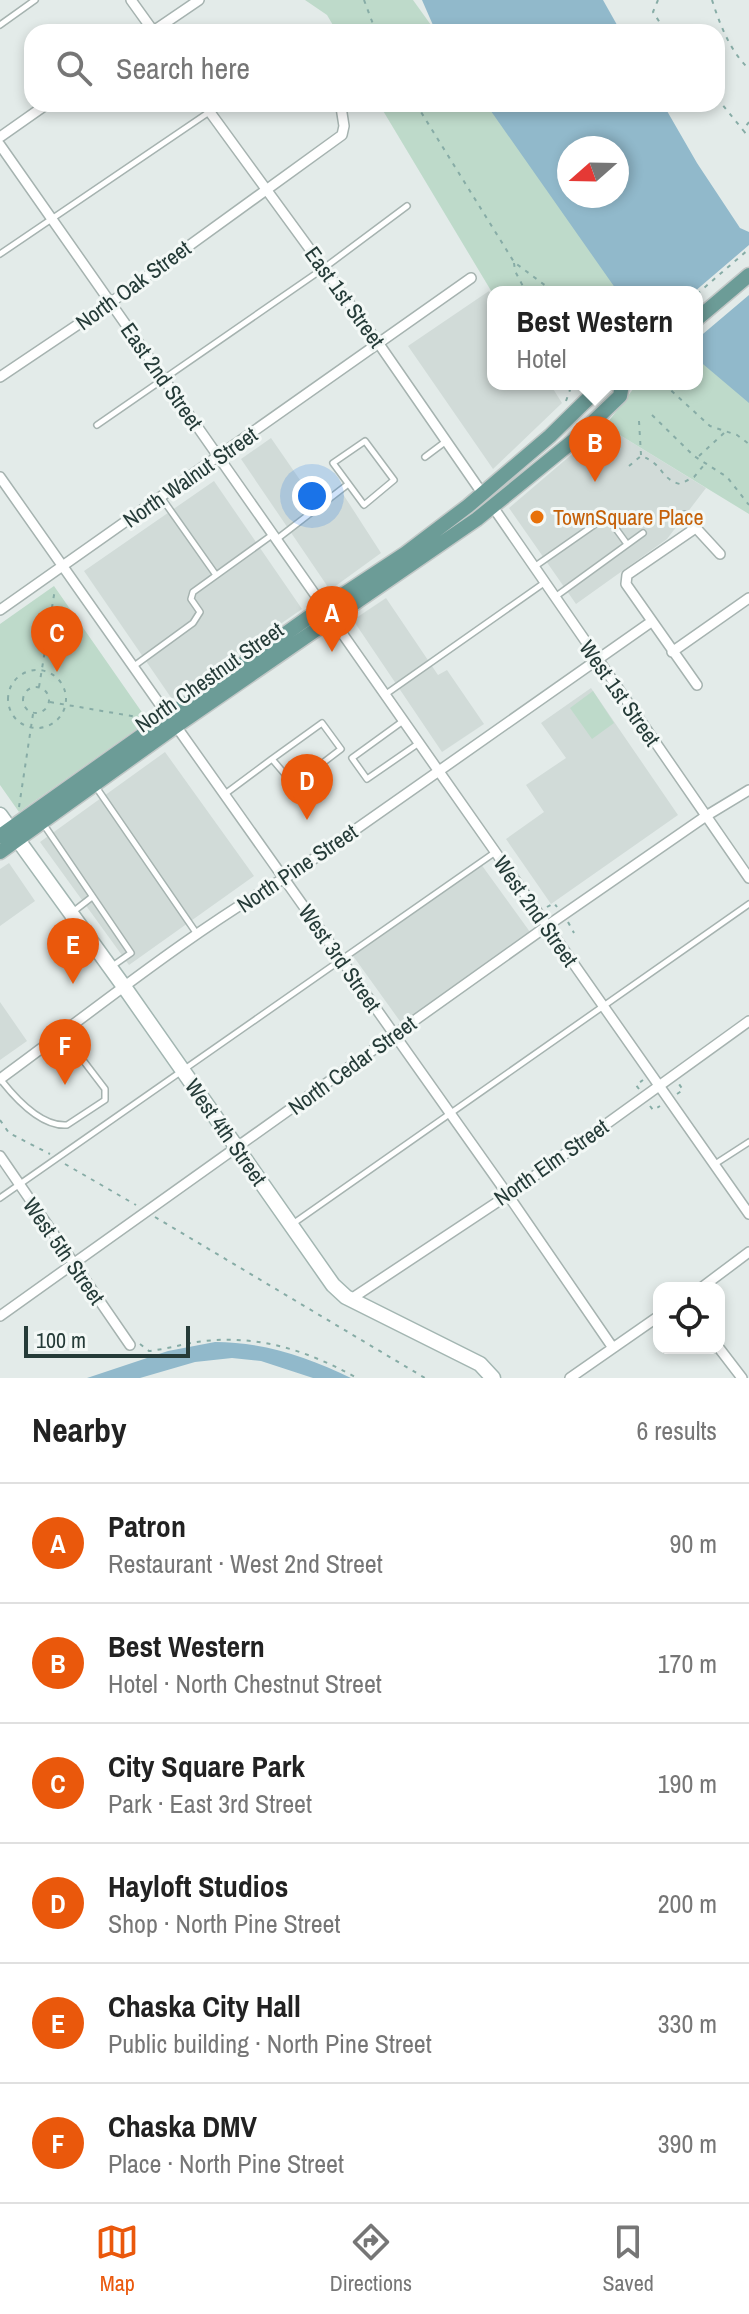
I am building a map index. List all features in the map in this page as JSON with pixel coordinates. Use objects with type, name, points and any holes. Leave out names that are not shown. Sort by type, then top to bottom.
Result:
[{"type":"main road","points":[[703,314],[749,275]]},
{"type":"main road","name":"North Chestnut Street","points":[[328,613],[482,493],[550,436],[597,390]]},
{"type":"main road","name":"North Chestnut Street","points":[[0,852],[9,834],[328,613],[493,507],[573,441],[620,396],[621,390]]},
{"type":"main road","name":"North Chestnut Street","points":[[9,834],[42,822],[172,721]]},
{"type":"street","points":[[131,0],[148,24]]},
{"type":"street","points":[[164,24],[199,0]]},
{"type":"street","points":[[0,137],[36,112]]},
{"type":"street","name":"East 1st Street","points":[[210,112],[379,344],[482,493]]},
{"type":"street","name":"North Oak Street","points":[[0,377],[110,303],[342,135],[342,112]]},
{"type":"street","name":"East 2nd Street","points":[[0,145],[328,613]]},
{"type":"street","name":"North Walnut Street","points":[[0,610],[471,278]]},
{"type":"street","name":"West 3rd Street","points":[[0,477],[3,490],[62,566],[225,794],[613,1348]]},
{"type":"street","name":"West 1st Street","points":[[493,507],[749,878]]},
{"type":"street","points":[[685,516],[720,554]]},
{"type":"street","points":[[697,527],[627,575],[626,584],[697,685]]},
{"type":"street","points":[[672,652],[749,598]]},
{"type":"street","name":"West 2nd Street","points":[[328,613],[749,1214]]},
{"type":"street","name":"North Pine Street","points":[[0,1079],[197,935],[284,878],[651,622]]},
{"type":"street","name":"North Cedar Street","points":[[0,1316],[547,926],[706,816],[749,790]]},
{"type":"street","name":"West 4th Street","points":[[0,815],[9,834],[111,967],[333,1285],[351,1299],[480,1364],[493,1378]]},
{"type":"street","name":"North Elm Street","points":[[351,1299],[508,1195],[749,1021]]},
{"type":"street","name":"West 5th Street","points":[[0,1156],[73,1263],[134,1342]]},
{"type":"street","points":[[709,1282],[749,1252]]},
{"type":"street","points":[[570,1378],[653,1320]]},
{"type":"street","points":[[724,1354],[742,1378]]},
{"type":"lane","points":[[0,25],[35,0]]},
{"type":"lane","points":[[0,254],[201,112]]},
{"type":"lane","points":[[97,425],[324,268],[407,206]]},
{"type":"lane","points":[[365,441],[396,479],[364,505],[347,485],[333,463],[365,441]]},
{"type":"lane","points":[[425,457],[446,441]]},
{"type":"lane","points":[[133,666],[193,623],[200,612],[191,599],[193,592],[347,485]]},
{"type":"lane","points":[[161,497],[216,575]]},
{"type":"lane","points":[[611,522],[627,544]]},
{"type":"lane","points":[[533,567],[597,523]]},
{"type":"lane","points":[[554,597],[643,533]]},
{"type":"lane","points":[[385,695],[544,583]]},
{"type":"lane","points":[[352,758],[404,721]]},
{"type":"lane","points":[[225,794],[322,723],[367,779],[419,743]]},
{"type":"lane","points":[[272,759],[294,785],[341,749]]},
{"type":"lane","points":[[94,784],[197,935]]},
{"type":"lane","points":[[42,822],[131,953],[111,967]]},
{"type":"lane","points":[[0,1198],[496,852]]},
{"type":"lane","points":[[71,913],[92,897]]},
{"type":"lane","points":[[290,1226],[749,904]]},
{"type":"lane","points":[[0,1079],[22,1104],[60,1126],[67,1125],[105,1100],[105,1089],[63,1034]]},
{"type":"lane","points":[[714,1164],[749,1142]]},
{"type":"path","points":[[364,0],[373,24]]},
{"type":"path","points":[[658,0],[653,12],[661,24]]},
{"type":"path","points":[[712,0],[720,24]]},
{"type":"path","points":[[725,33],[739,60],[749,69]]},
{"type":"path","points":[[725,108],[749,138]]},
{"type":"path","points":[[421,112],[514,262],[546,286]]},
{"type":"path","points":[[743,130],[749,122]]},
{"type":"path","points":[[703,289],[749,249]]},
{"type":"path","points":[[514,262],[523,286]]},
{"type":"path","points":[[566,401],[570,390]]},
{"type":"path","points":[[671,390],[710,426],[737,435],[749,444]]},
{"type":"path","points":[[652,415],[705,464],[727,477],[749,505]]},
{"type":"path","points":[[639,421],[641,456]]},
{"type":"path","points":[[698,457],[725,432]]},
{"type":"path","points":[[641,456],[657,462],[666,477],[680,484],[694,477],[705,464]]},
{"type":"path","points":[[629,466],[641,456]]},
{"type":"path","points":[[39,687],[55,589]]},
{"type":"path","points":[[42,670],[51,673],[64,687],[66,706],[56,722],[44,728],[31,728],[15,718],[9,706],[9,693],[21,675],[42,670]]},
{"type":"path","points":[[39,687],[46,691],[50,702],[42,713],[33,714],[24,706],[23,697],[27,690],[39,687]]},
{"type":"path","points":[[50,702],[145,718]]},
{"type":"path","points":[[19,808],[33,714]]},
{"type":"path","points":[[639,1090],[636,1085],[644,1079]]},
{"type":"path","points":[[674,1096],[683,1090],[678,1083]]},
{"type":"path","points":[[649,1105],[653,1110],[661,1105]]},
{"type":"path","points":[[0,1120],[9,1133],[425,1378]]},
{"type":"path","points":[[134,1342],[149,1351],[208,1340],[264,1342],[315,1356],[357,1378]]},
{"type":"shaded area","points":[[487,292],[487,390],[554,390],[562,403],[493,469],[408,346]]},
{"type":"shaded area","points":[[605,426],[706,488],[667,539],[576,604],[509,508]]},
{"type":"shaded area","points":[[271,438],[318,506],[341,491],[381,553],[330,590],[241,459]]},
{"type":"shaded area","points":[[214,481],[302,609],[172,699],[84,571]]},
{"type":"shaded area","points":[[386,598],[438,675],[447,670],[484,724],[442,752],[353,620]]},
{"type":"shaded area","points":[[591,688],[678,815],[551,904],[506,839],[544,812],[526,785],[566,758],[541,723]]},
{"type":"shaded area","points":[[165,752],[254,876],[129,965],[40,842]]},
{"type":"shaded area","points":[[478,860],[530,932],[402,1024],[351,953]]},
{"type":"shaded area","points":[[9,863],[35,901],[0,926],[0,869]]},
{"type":"shaded area","points":[[0,1002],[27,1041],[0,1060]]},
{"type":"green space","points":[[305,0],[413,0],[430,24],[332,24],[327,15]]},
{"type":"green space","points":[[384,112],[493,112],[557,202],[557,208],[561,208],[617,286],[488,286]]},
{"type":"green space","points":[[703,363],[749,387],[749,514],[605,426],[632,390],[703,390]]},
{"type":"green space","points":[[54,586],[148,721],[19,812],[0,785],[0,624]]},
{"type":"green space","points":[[593,691],[614,723],[592,739],[570,708]]},
{"type":"water","points":[[422,0],[603,0],[616,24],[432,24]]},
{"type":"water","points":[[492,112],[668,112],[740,228],[749,232],[749,403],[703,364],[703,286],[614,286],[559,208],[629,208],[629,136],[557,136],[557,205]]},
{"type":"water","points":[[215,1342],[285,1352],[351,1378],[313,1378],[261,1361],[232,1358],[195,1362],[140,1378],[87,1378],[168,1351]]},
{"type":"pier","points":[[749,245],[749,295],[703,334],[701,286]]},
{"type":"place","name":"Best Western","points":[[595,482]]},
{"type":"place","name":"TownSquare Place","points":[[537,517]]},
{"type":"place","name":"Patron","points":[[332,652]]},
{"type":"place","name":"City Square Park","points":[[57,672]]},
{"type":"place","name":"Hayloft Studios","points":[[307,820]]},
{"type":"place","name":"Chaska City Hall","points":[[73,984]]},
{"type":"place","name":"Chaska DMV","points":[[65,1085]]}]
